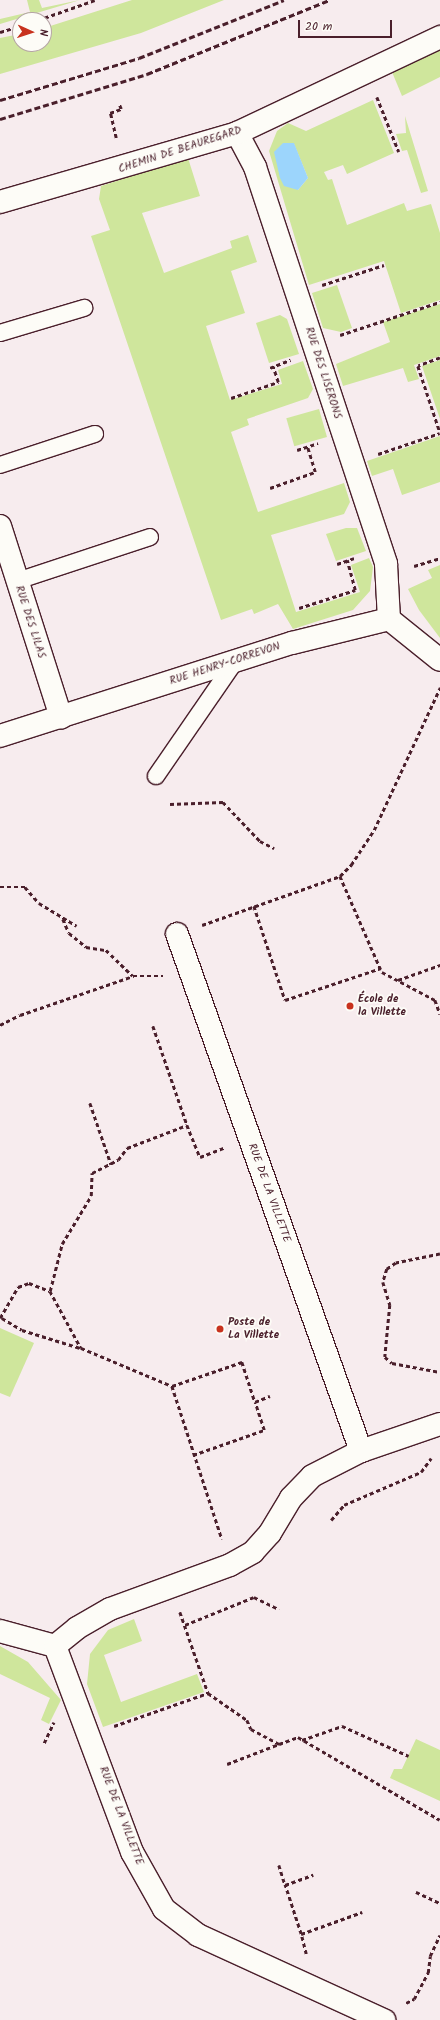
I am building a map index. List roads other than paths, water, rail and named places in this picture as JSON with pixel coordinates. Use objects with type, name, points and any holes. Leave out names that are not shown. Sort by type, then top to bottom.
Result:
[{"type":"street","name":"CHEMIN DE BEAUREGARD","points":[[0,202],[237,132],[440,36]]},
{"type":"street","name":"RUE DES LISERONS","points":[[237,132],[255,167],[389,574],[389,619]]},
{"type":"street","name":"RUE DES LILAS","points":[[0,526],[61,717]]},
{"type":"street","points":[[389,619],[440,660]]},
{"type":"street","name":"RUE HENRY-CORREVON","points":[[0,736],[236,660],[389,619]]},
{"type":"street","name":"RUE DE LA VILLETTE","points":[[177,934],[361,1451]]},
{"type":"street","points":[[0,1631],[56,1646],[77,1628],[110,1609],[230,1565],[253,1552],[300,1487],[312,1476],[361,1451],[440,1424]]},
{"type":"street","name":"RUE DE LA VILLETTE","points":[[56,1646],[90,1734],[132,1852],[164,1909],[198,1935],[384,2020]]},
{"type":"lane","points":[[0,333],[84,308]]},
{"type":"lane","points":[[0,466],[95,434]]},
{"type":"lane","points":[[17,581],[150,537]]},
{"type":"lane","points":[[156,776],[236,660]]},
{"type":"water","points":[[283,143],[294,143],[308,178],[298,190],[284,186],[280,178],[274,152]]},
{"type":"railway","points":[[0,100],[139,58],[284,0]]},
{"type":"railway","points":[[0,119],[147,74],[329,0]]},
{"type":"place","name":"École de la Villette","points":[[350,1006]]},
{"type":"place","name":"Poste de La Villette","points":[[220,1329]]}]
